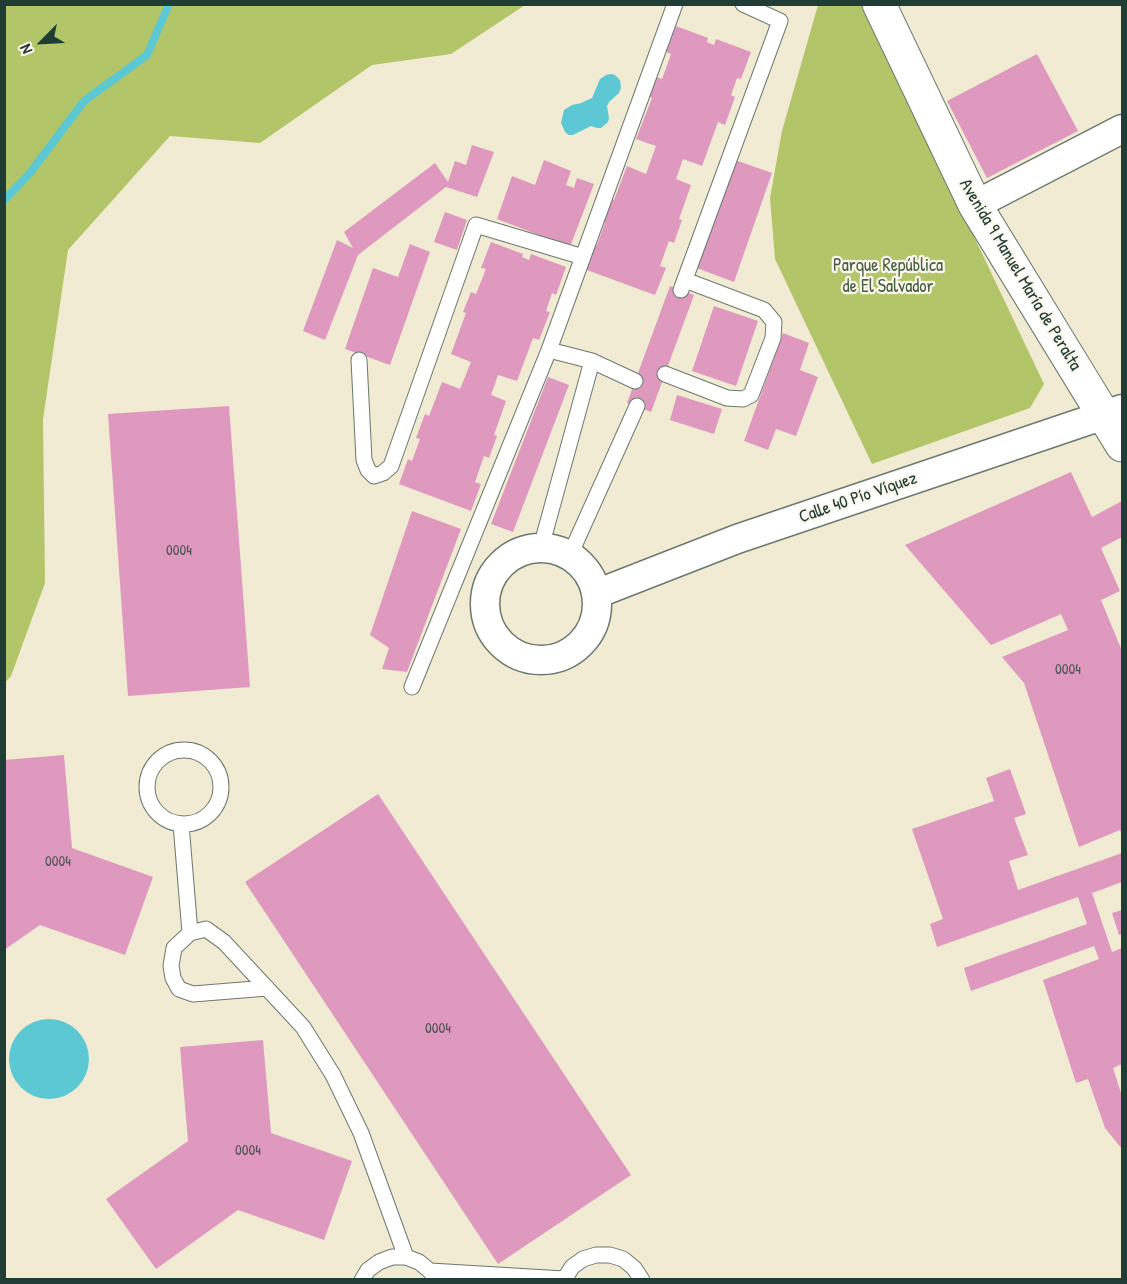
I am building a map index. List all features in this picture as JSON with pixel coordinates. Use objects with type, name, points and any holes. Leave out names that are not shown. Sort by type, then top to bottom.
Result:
[{"type":"street","name":"Avenida 9 Manuel María de Peralta","points":[[879,4],[975,205],[1113,412],[1122,445]]},
{"type":"street","points":[[975,205],[1122,129]]},
{"type":"street","name":"Calle 40 Pío Víquez","points":[[596,594],[737,539],[1113,412]]},
{"type":"street","points":[[541,547],[556,549],[570,555],[591,579],[596,594],[597,612],[591,630],[580,645],[565,656],[548,660],[529,660],[512,653],[498,641],[488,625],[484,607],[486,589],[494,572],[507,558],[523,550],[541,547]]},
{"type":"lane","points":[[412,687],[549,350],[675,4]]},
{"type":"lane","points":[[665,374],[727,398],[743,399],[751,395],[773,338],[774,322],[764,310],[683,285],[780,21],[743,4]]},
{"type":"lane","points":[[359,360],[364,460],[368,470],[374,476],[383,473],[391,466],[476,225],[583,257]]},
{"type":"lane","points":[[549,350],[592,361],[635,381]]},
{"type":"lane","points":[[541,547],[592,361]]},
{"type":"lane","points":[[570,555],[637,406]]},
{"type":"lane","points":[[181,749],[193,750],[204,755],[213,763],[222,786],[220,798],[214,810],[194,823],[181,824],[169,821],[158,814],[147,792],[147,780],[151,768],[159,758],[181,749]]},
{"type":"lane","points":[[181,824],[190,933]]},
{"type":"lane","points":[[267,988],[193,994],[179,989],[173,978],[171,966],[174,948],[190,933],[206,929],[224,942],[267,988],[303,1027],[333,1075],[361,1133],[406,1257]]},
{"type":"lane","points":[[362,1280],[368,1270],[392,1257],[406,1257],[419,1262],[433,1275],[564,1279],[572,1267],[583,1259],[596,1255],[610,1255],[623,1259],[634,1268],[642,1280]]},
{"type":"green space","points":[[5,4],[525,5],[451,54],[372,65],[260,143],[170,136],[68,250],[43,419],[45,583],[11,676],[5,683]]},
{"type":"green space","name":"Parque República de El Salvador","points":[[818,5],[864,5],[1044,384],[1030,408],[872,464],[775,259],[770,198],[782,131]]},
{"type":"water","points":[[611,74],[620,80],[621,88],[607,106],[608,122],[601,128],[591,126],[569,135],[561,123],[564,110],[592,98],[600,79]]},
{"type":"water","points":[[49,1019],[64,1022],[77,1031],[86,1044],[89,1059],[86,1074],[77,1087],[64,1096],[49,1099],[34,1096],[21,1087],[12,1074],[9,1059],[12,1044],[21,1031],[34,1022]]},
{"type":"building","points":[[676,26],[708,38],[707,42],[714,45],[716,39],[751,52],[741,79],[737,78],[731,95],[735,97],[725,125],[718,122],[702,166],[683,159],[676,179],[691,185],[679,219],[682,220],[674,243],[669,241],[660,266],[666,268],[655,295],[584,269],[593,244],[597,245],[605,223],[601,222],[610,198],[614,200],[627,166],[646,174],[656,146],[636,139],[652,98],[648,96],[656,77],[662,79],[671,54],[666,52]]},
{"type":"building","points":[[1037,54],[1078,131],[987,178],[947,101]]},
{"type":"building","points":[[472,145],[494,152],[477,197],[446,187],[358,255],[325,340],[303,331],[337,240],[353,248],[344,232],[435,163],[448,182],[455,161],[466,165]]},
{"type":"building","points":[[732,159],[772,173],[734,282],[694,267]]},
{"type":"building","points":[[544,160],[571,171],[566,185],[574,188],[577,178],[594,184],[570,247],[497,219],[512,176],[535,185]]},
{"type":"building","points":[[445,212],[467,220],[457,250],[434,242]]},
{"type":"building","points":[[491,242],[523,254],[522,257],[529,260],[531,254],[566,267],[556,295],[552,293],[546,311],[550,312],[539,340],[533,338],[517,381],[498,375],[491,395],[506,401],[489,458],[484,456],[475,482],[481,484],[471,511],[399,484],[408,459],[412,461],[420,439],[416,438],[425,414],[429,416],[442,382],[460,389],[471,362],[451,354],[471,292],[476,294],[486,269],[481,268]]},
{"type":"building","points":[[410,244],[430,252],[390,365],[345,349],[373,268],[398,277]]},
{"type":"building","points":[[670,286],[694,295],[651,412],[627,403]]},
{"type":"building","points":[[714,306],[758,321],[736,386],[692,371]]},
{"type":"building","points":[[783,333],[809,343],[800,370],[818,377],[796,436],[776,429],[768,450],[744,441]]},
{"type":"building","points":[[548,377],[569,385],[513,532],[491,524]]},
{"type":"building","points":[[677,395],[722,409],[714,434],[670,420]]},
{"type":"building","points":[[229,406],[250,687],[128,696],[108,414]]},
{"type":"building","points":[[1071,472],[1092,517],[1122,501],[1122,537],[1101,548],[1120,591],[1101,600],[1122,651],[1122,835],[1120,830],[1079,847],[1024,683],[1002,657],[1068,630],[1061,614],[991,645],[905,545]]},
{"type":"building","points":[[412,511],[461,529],[407,672],[382,669],[389,648],[370,635]]},
{"type":"building","points":[[64,755],[72,848],[153,877],[125,955],[40,925],[4,950],[4,760]]},
{"type":"building","points":[[1010,769],[1026,814],[1014,818],[1028,855],[1009,861],[1018,890],[1122,853],[1122,882],[1092,893],[1112,952],[1122,948],[1122,1064],[1113,1068],[1122,1096],[1122,1149],[1105,1128],[1088,1079],[1076,1083],[1043,980],[1099,959],[1094,946],[971,991],[964,968],[1087,924],[1078,897],[937,947],[930,924],[943,919],[912,829],[994,801],[986,778]]},
{"type":"building","points":[[378,794],[631,1175],[498,1264],[245,882]]},
{"type":"building","points":[[1122,910],[1122,934],[1119,935],[1112,913]]},
{"type":"building","points":[[263,1040],[271,1133],[352,1161],[324,1240],[238,1210],[156,1269],[106,1199],[188,1141],[180,1047]]},
{"type":"waterway","points":[[4,200],[30,173],[84,101],[147,55],[169,4]]}]
